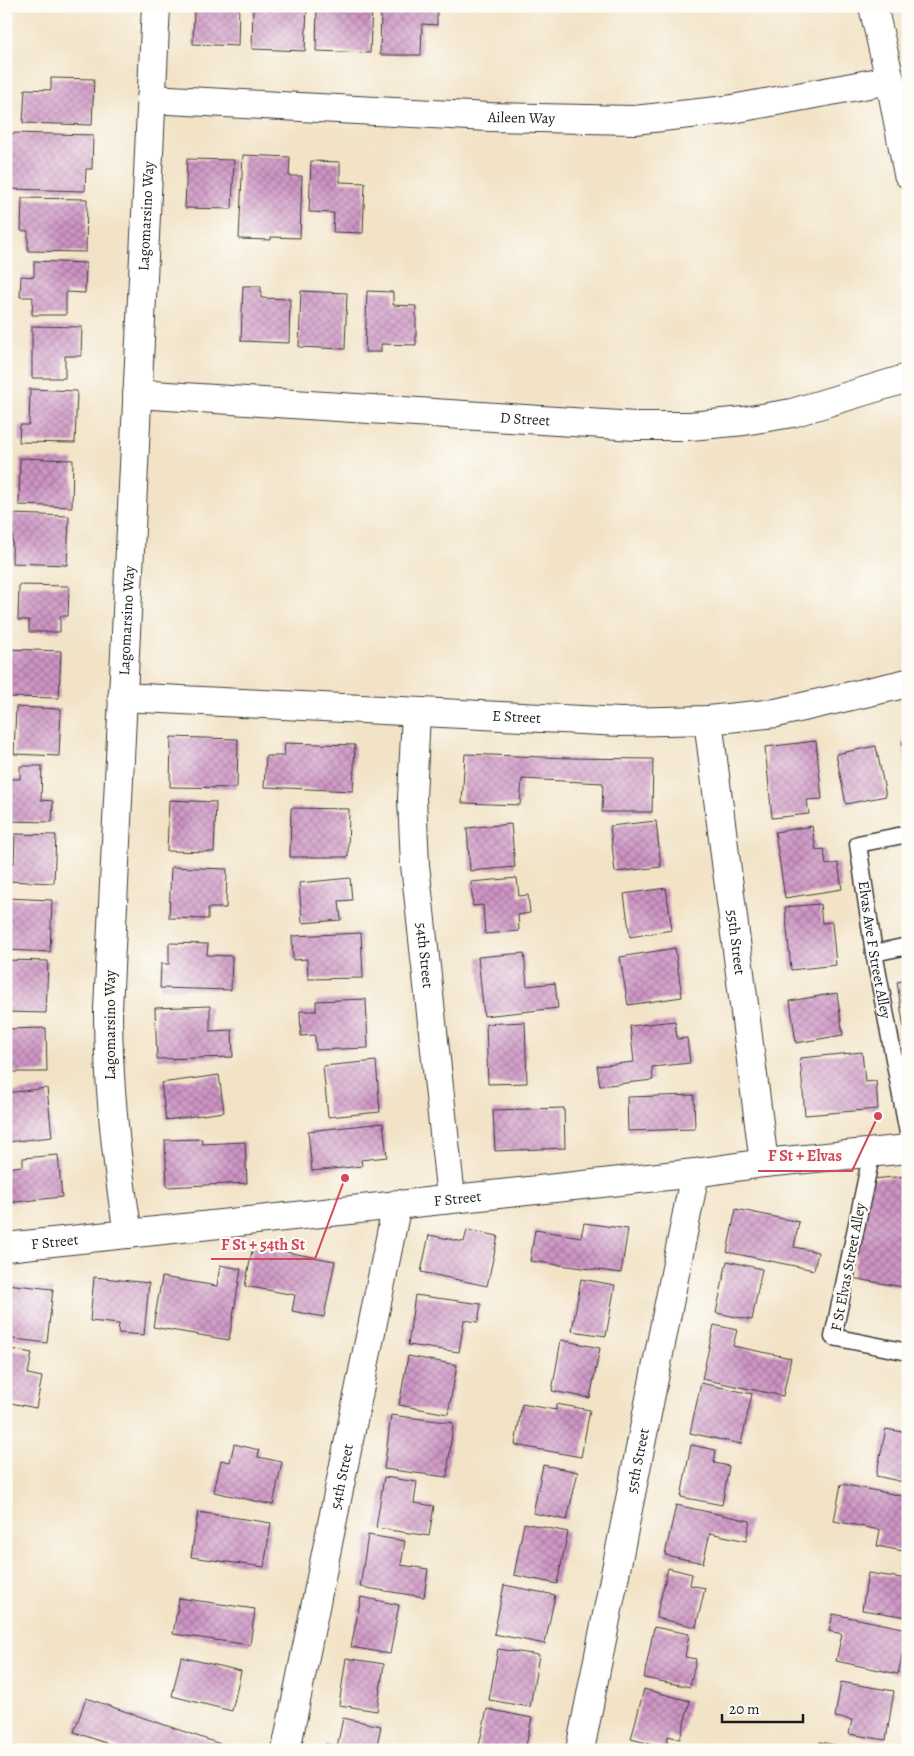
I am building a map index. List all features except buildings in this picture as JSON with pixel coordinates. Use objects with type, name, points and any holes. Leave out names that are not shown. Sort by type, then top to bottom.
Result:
[{"type":"street","name":"Lagomarsino Way","points":[[128,1234],[112,1118],[108,1008],[156,6]]},
{"type":"street","points":[[874,6],[908,174]]},
{"type":"street","name":"Aileen Way","points":[[151,100],[489,117],[634,120],[727,110],[890,80]]},
{"type":"street","name":"D Street","points":[[137,394],[635,426],[672,426],[744,421],[792,413],[908,378]]},
{"type":"street","name":"E Street","points":[[122,697],[621,722],[708,720],[776,712],[908,683]]},
{"type":"street","name":"54th Street","points":[[416,712],[412,798],[415,866],[451,1198]]},
{"type":"street","name":"55th Street","points":[[708,720],[764,1163]]},
{"type":"street","name":"F Street","points":[[6,1247],[695,1173],[764,1163],[908,1149]]},
{"type":"street","name":"55th Street","points":[[580,1750],[695,1173]]},
{"type":"street","name":"54th Street","points":[[286,1750],[397,1204]]},
{"type":"lane","name":"Elvas Ave F Street Alley","points":[[908,834],[858,844],[874,953],[908,1133]]},
{"type":"lane","points":[[874,953],[908,946]]},
{"type":"lane","name":"F St Elvas Street Alley","points":[[872,1152],[833,1337],[908,1352]]},
{"type":"place","name":"F St + Elvas","points":[[878,1116]]},
{"type":"place","name":"F St + 54th St","points":[[345,1178]]}]
